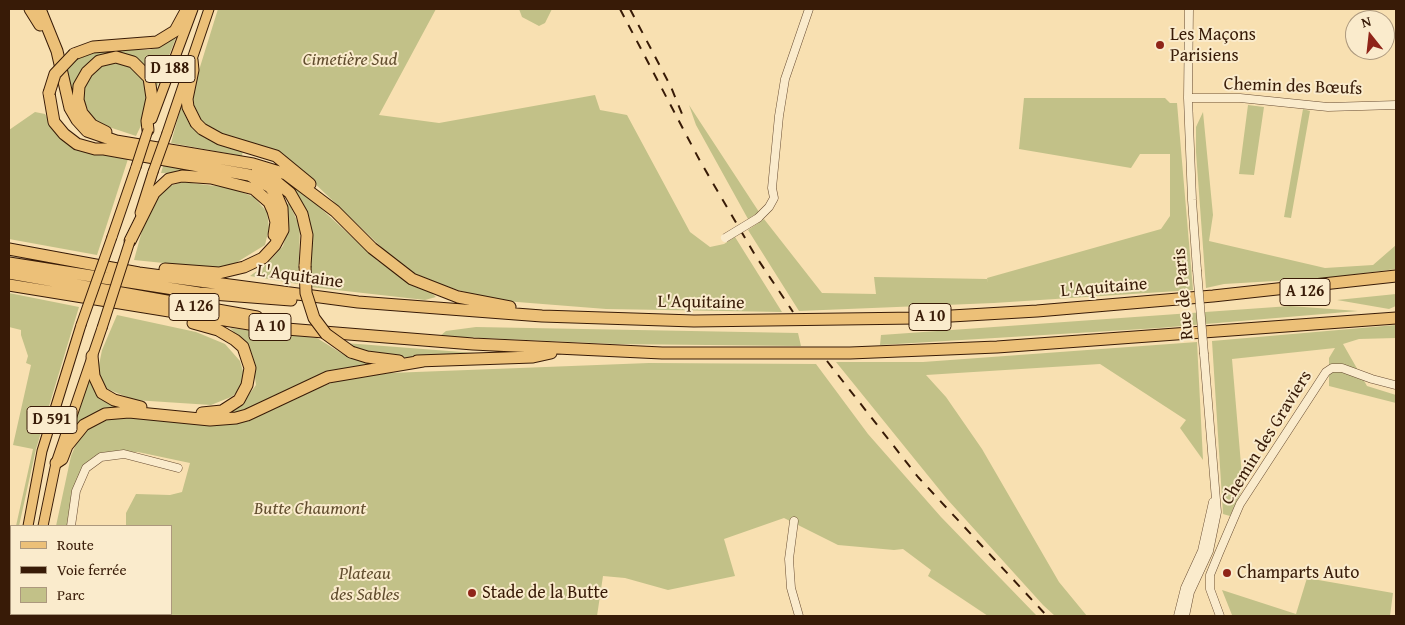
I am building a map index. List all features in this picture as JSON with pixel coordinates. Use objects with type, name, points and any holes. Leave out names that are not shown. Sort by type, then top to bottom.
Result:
[{"type":"highway","points":[[30,9],[53,55],[64,111],[70,123],[88,140],[104,148]]},
{"type":"highway","points":[[40,9],[48,23],[57,51],[70,108],[77,120],[87,131],[102,138],[267,167],[295,180],[335,211],[372,248],[412,279],[458,297],[485,303],[525,308],[542,316]]},
{"type":"highway","points":[[85,263],[94,261],[219,273],[244,267],[263,258],[280,239],[283,230],[282,208],[277,196],[260,179],[218,168],[104,148],[88,148],[64,134],[52,118],[49,94],[54,74],[74,54],[93,47],[157,42],[175,30],[187,9]]},
{"type":"highway","points":[[148,130],[147,120],[152,98],[149,78],[133,62],[125,59],[116,57],[99,61],[87,72],[79,86],[78,100],[82,113],[98,129],[134,139],[148,146]]},
{"type":"highway","points":[[192,60],[193,70],[187,99],[188,107],[196,123],[202,129],[220,139],[259,149],[282,159],[300,173],[327,200],[335,211]]},
{"type":"highway","points":[[218,168],[224,166],[262,173],[273,179],[290,193],[302,214],[305,224],[307,249],[305,266],[306,293],[314,318],[326,334],[351,352],[383,360],[423,361],[533,357],[565,350]]},
{"type":"highway","points":[[130,241],[154,194],[161,185],[170,179],[193,176],[244,185],[262,195],[269,202],[276,222],[269,251]]},
{"type":"highway","name":"L'Aquitaine","points":[[9,249],[85,263],[358,302],[542,316],[712,321],[917,318],[1037,311],[1213,296],[1396,276]]},
{"type":"highway","name":"A 126","points":[[9,263],[200,293],[328,303],[358,302]]},
{"type":"highway","name":"A 126","points":[[9,273],[380,338]]},
{"type":"highway","name":"A 126","points":[[1213,296],[1233,298],[1396,283]]},
{"type":"highway","name":"A 10","points":[[9,286],[274,328],[380,338],[565,350],[774,354],[850,353],[1087,341],[1396,318]]},
{"type":"highway","points":[[92,356],[94,376],[99,388],[114,400],[132,406],[194,413],[214,413],[231,406],[244,392],[249,378],[248,358],[242,347],[235,340],[218,330],[178,319],[161,311]]},
{"type":"highway","points":[[1364,319],[1378,314],[1396,312]]},
{"type":"highway","points":[[56,463],[62,459],[67,446],[84,425],[106,414],[129,412],[210,420],[236,418],[247,415],[328,377],[423,361]]},
{"type":"main road","name":"D 188","points":[[81,325],[148,130],[193,9]]},
{"type":"main road","name":"D 188","points":[[102,328],[166,132],[209,9]]},
{"type":"main road","name":"D 591","points":[[28,525],[42,451],[81,325]]},
{"type":"main road","name":"D 591","points":[[43,525],[56,463],[102,328]]},
{"type":"main road","points":[[24,525],[29,516]]},
{"type":"street","points":[[725,238],[758,218],[770,207],[774,198],[772,188],[779,116],[785,79],[808,9]]},
{"type":"street","name":"Rue de Paris","points":[[1185,616],[1190,592],[1209,551],[1217,512],[1192,200],[1188,98],[1189,9]]},
{"type":"street","name":"Chemin des Bœufs","points":[[1188,98],[1240,98],[1328,107],[1396,105]]},
{"type":"street","name":"Chemin des Graviers","points":[[1220,616],[1210,588],[1210,575],[1240,504],[1326,372],[1332,368],[1342,368],[1395,385]]},
{"type":"street","points":[[71,525],[76,492],[86,468],[101,457],[124,454],[178,468]]},
{"type":"street","name":"Rue de Paris","points":[[1178,616],[1185,588],[1202,551],[1208,532],[1216,487]]},
{"type":"street","points":[[794,521],[789,559],[791,588],[799,616]]},
{"type":"green space","name":"Cimetière Sud","points":[[218,9],[436,9],[379,115],[439,123],[595,95],[600,110],[627,115],[690,232],[710,247],[724,244],[735,237],[782,312],[606,309],[492,300],[424,280],[400,265],[308,177],[206,127],[195,116],[191,96]]},
{"type":"green space","points":[[519,9],[552,9],[545,23],[539,26],[522,17]]},
{"type":"green space","points":[[177,35],[155,92],[150,72],[104,57],[75,96],[70,92],[65,67],[73,61],[96,52],[116,49],[149,50],[160,47]]},
{"type":"green space","points":[[125,63],[138,71],[145,81],[148,97],[147,113],[136,136],[100,124],[92,118],[84,101],[87,80],[105,64]]},
{"type":"green space","points":[[1024,98],[1165,98],[1170,103],[1177,103],[1193,290],[994,303],[799,311],[748,230],[764,219],[822,293],[876,294],[874,277],[987,279],[988,283],[987,278],[1161,229],[1170,216],[1170,154],[1140,154],[1131,168],[1019,149]]},
{"type":"green space","points":[[182,103],[190,124],[203,137],[243,150],[242,156],[171,143]]},
{"type":"green space","points":[[689,105],[759,212],[748,219],[696,125]]},
{"type":"green space","points":[[1248,105],[1264,107],[1254,175],[1239,174]]},
{"type":"green space","points":[[1303,109],[1310,111],[1291,218],[1284,217]]},
{"type":"green space","points":[[35,112],[45,114],[59,137],[76,149],[128,159],[97,255],[9,239],[9,130]]},
{"type":"green space","points":[[1203,112],[1213,215],[1209,241],[1325,268],[1373,265],[1396,245],[1396,269],[1326,278],[1224,284],[1206,288],[1196,152],[1196,127]]},
{"type":"green space","points":[[164,163],[238,177],[261,187],[191,174],[161,173]]},
{"type":"green space","points":[[274,175],[290,180],[378,261],[414,286],[428,290],[436,297],[425,300],[310,287],[310,235]]},
{"type":"green space","points":[[183,182],[231,188],[254,197],[267,212],[269,228],[265,245],[234,264],[213,268],[134,260],[143,227],[156,198],[170,186]]},
{"type":"green space","points":[[289,203],[300,227],[298,284],[250,276],[268,263],[283,246],[289,227],[285,205]]},
{"type":"green space","points":[[9,293],[79,307],[36,449],[19,525],[16,525],[33,449],[13,445],[31,365],[26,363],[28,356],[21,330],[9,327]]},
{"type":"green space","points":[[1396,294],[1396,306],[1389,309],[1337,300]]},
{"type":"green space","points":[[1290,306],[1358,311],[1159,328],[880,345],[881,335]]},
{"type":"green space","points":[[117,315],[196,332],[225,344],[240,361],[247,385],[231,397],[211,405],[134,400],[105,388],[97,375],[102,350]]},
{"type":"green space","points":[[1396,325],[1396,338],[1359,339],[1343,344],[1367,386],[1396,395],[1396,403],[1329,386],[1329,358],[1335,348],[1232,359],[1243,488],[1230,516],[1223,514],[1212,341]]},
{"type":"green space","points":[[476,327],[798,333],[801,346],[615,344],[440,336],[446,331]]},
{"type":"green space","points":[[230,328],[317,338],[354,359],[379,363],[379,365],[333,370],[233,416],[216,417],[245,400],[256,385],[252,354],[244,342]]},
{"type":"green space","points":[[1197,342],[1203,460],[1180,428],[1186,420],[1100,364],[926,375],[946,397],[982,449],[1059,582],[1087,616],[1055,616],[1043,605],[947,499],[836,362],[923,362]]},
{"type":"green space","points":[[345,343],[488,354],[389,358],[371,354]]},
{"type":"green space","name":"Butte Chaumont","points":[[649,363],[816,364],[868,434],[941,517],[1037,616],[988,616],[928,576],[931,570],[903,549],[894,550],[838,545],[784,518],[724,539],[735,576],[668,590],[625,578],[603,576],[597,616],[125,616],[172,615],[172,525],[126,525],[126,513],[136,494],[170,495],[182,492],[190,463],[138,452],[101,453],[85,464],[72,490],[68,525],[56,525],[71,456],[80,435],[92,424],[106,417],[122,416],[237,424],[312,390],[342,379],[390,373]]},
{"type":"green space","points":[[89,375],[111,404],[123,409],[70,433]]},
{"type":"green space","points":[[1307,578],[1393,593],[1390,616],[1232,615],[1222,590],[1296,614]]},
{"type":"railway","points":[[620,9],[700,161],[755,255],[793,312]]},
{"type":"railway","points":[[630,9],[671,87],[682,114]]},
{"type":"railway","points":[[827,361],[918,477],[1047,616]]},
{"type":"place","name":"Les Maçons Parisiens","points":[[1160,45]]},
{"type":"place","name":"Champarts Auto","points":[[1227,573]]},
{"type":"place","name":"Stade de la Butte","points":[[472,593]]},
{"type":"park label","name":"Plateau des Sables","points":[[365,584]]}]
